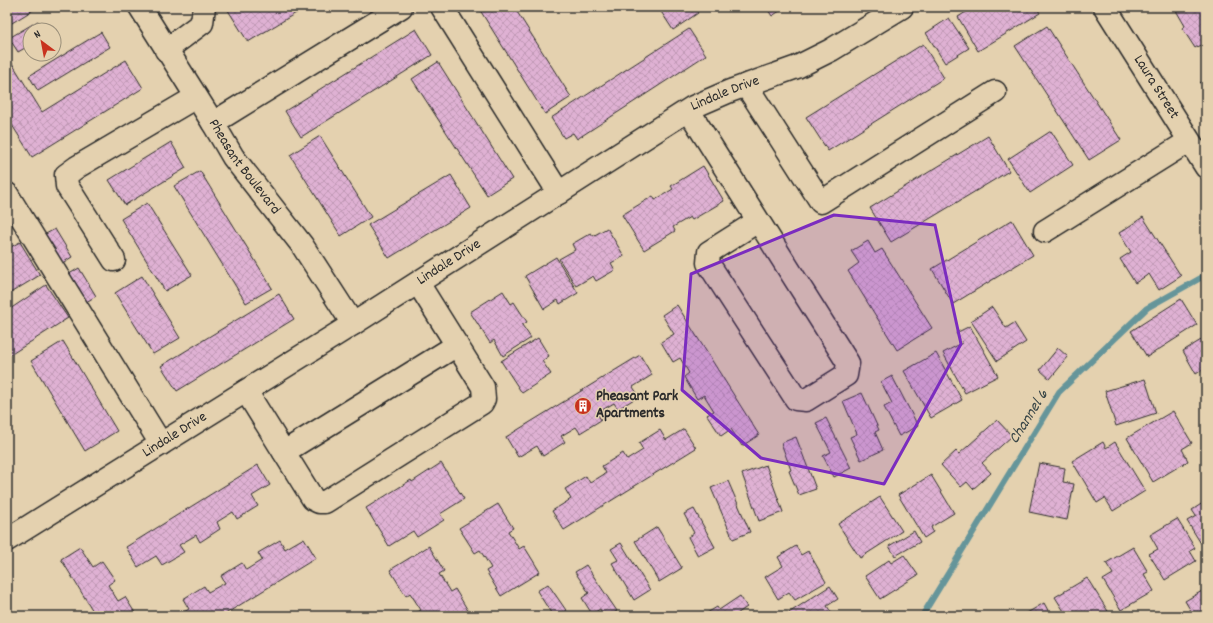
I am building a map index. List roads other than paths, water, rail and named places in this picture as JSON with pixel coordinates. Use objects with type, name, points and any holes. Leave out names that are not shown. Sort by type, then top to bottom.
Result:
[{"type":"street","name":"Pheasant Boulevard","points":[[140,7],[233,156],[302,244],[353,324]]},
{"type":"street","points":[[166,50],[202,23],[204,7]]},
{"type":"street","points":[[213,123],[401,7]]},
{"type":"street","points":[[442,7],[560,193]]},
{"type":"street","name":"Lindale Drive","points":[[7,540],[418,283],[689,111],[693,107],[730,91],[797,67],[830,50],[902,7]]},
{"type":"street","name":"Laura Street","points":[[1113,10],[1206,167]]},
{"type":"street","points":[[746,85],[821,202],[996,92]]},
{"type":"street","points":[[114,260],[67,186],[66,175],[77,166],[196,97]]},
{"type":"street","points":[[689,111],[848,363],[846,375],[806,400],[796,399],[708,263],[709,252],[758,221]]},
{"type":"street","points":[[1045,231],[1189,140]]},
{"type":"street","points":[[7,194],[161,444]]},
{"type":"street","points":[[246,391],[313,499],[319,502],[325,502],[482,403],[484,399],[483,388],[418,283]]},
{"type":"street","points":[[284,452],[457,345]]},
{"type":"waterway","name":"Channel 6","points":[[922,616],[1059,392],[1147,308],[1206,275]]},
{"type":"place","name":"Pheasant Park Apartments","points":[[583,406]]}]
